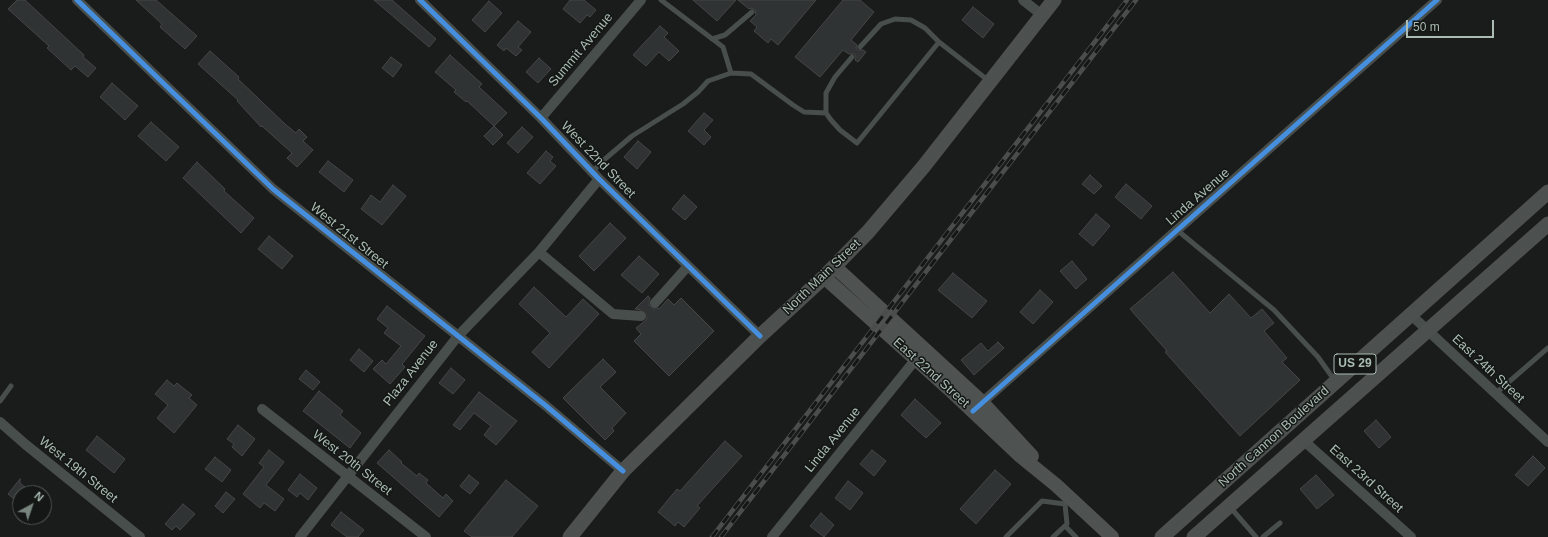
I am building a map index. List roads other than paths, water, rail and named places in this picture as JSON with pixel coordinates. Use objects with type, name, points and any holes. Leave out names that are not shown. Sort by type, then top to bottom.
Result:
[{"type":"main road","name":"North Main Street","points":[[570,537],[624,471],[760,336],[829,272],[868,232],[924,166],[1054,0]]},
{"type":"main road","name":"North Cannon Boulevard","points":[[1162,537],[1548,192]]},
{"type":"main road","name":"North Cannon Boulevard","points":[[1194,537],[1548,224]]},
{"type":"main road","name":"East 22nd Street","points":[[829,272],[916,359],[977,407]]},
{"type":"main road","name":"East 22nd Street","points":[[829,272],[977,407],[1019,455],[1056,485],[1068,501],[1112,537]]},
{"type":"street","name":"West 21st Street","points":[[77,0],[273,189],[545,405],[624,471]]},
{"type":"street","name":"West 22nd Street","points":[[420,0],[540,118],[596,176],[760,336]]},
{"type":"street","name":"Summit Avenue","points":[[540,118],[641,0]]},
{"type":"street","points":[[1023,0],[1042,15]]},
{"type":"street","name":"Linda Avenue","points":[[977,407],[1436,0]]},
{"type":"street","name":"Plaza Avenue","points":[[300,537],[458,336],[539,252],[596,176]]},
{"type":"street","points":[[539,252],[613,314],[641,316]]},
{"type":"street","points":[[655,303],[688,266]]},
{"type":"street","name":"East 24th Street","points":[[1410,314],[1548,442]]},
{"type":"street","name":"Linda Avenue","points":[[772,537],[916,359]]},
{"type":"street","name":"West 20th Street","points":[[262,409],[426,537]]},
{"type":"street","name":"West 19th Street","points":[[0,422],[140,537]]},
{"type":"street","name":"East 23rd Street","points":[[1303,440],[1411,537]]},
{"type":"lane","points":[[661,0],[723,47],[731,73]]},
{"type":"lane","points":[[712,39],[725,35],[752,12]]},
{"type":"lane","points":[[860,47],[881,24],[895,19],[911,20],[925,28],[939,42],[990,82]]},
{"type":"lane","points":[[852,57],[836,77],[826,94],[826,113],[840,130],[857,143],[939,42]]},
{"type":"lane","points":[[596,176],[605,159],[632,136],[683,104],[698,92],[708,81],[731,73],[751,74],[804,112],[826,113]]},
{"type":"lane","points":[[1177,230],[1274,310],[1318,357],[1336,382]]},
{"type":"lane","points":[[1495,394],[1548,348]]},
{"type":"lane","points":[[0,401],[11,386]]},
{"type":"lane","points":[[1006,537],[1042,501],[1068,501],[1067,524],[1053,537]]},
{"type":"lane","points":[[1229,506],[1256,537]]},
{"type":"lane","points":[[1263,537],[1280,523]]},
{"type":"lane","points":[[1065,526],[1076,537]]},
{"type":"tunnel","points":[[641,316],[655,303]]},
{"type":"railway","points":[[712,537],[1127,0]]},
{"type":"railway","points":[[721,537],[1136,0]]}]
